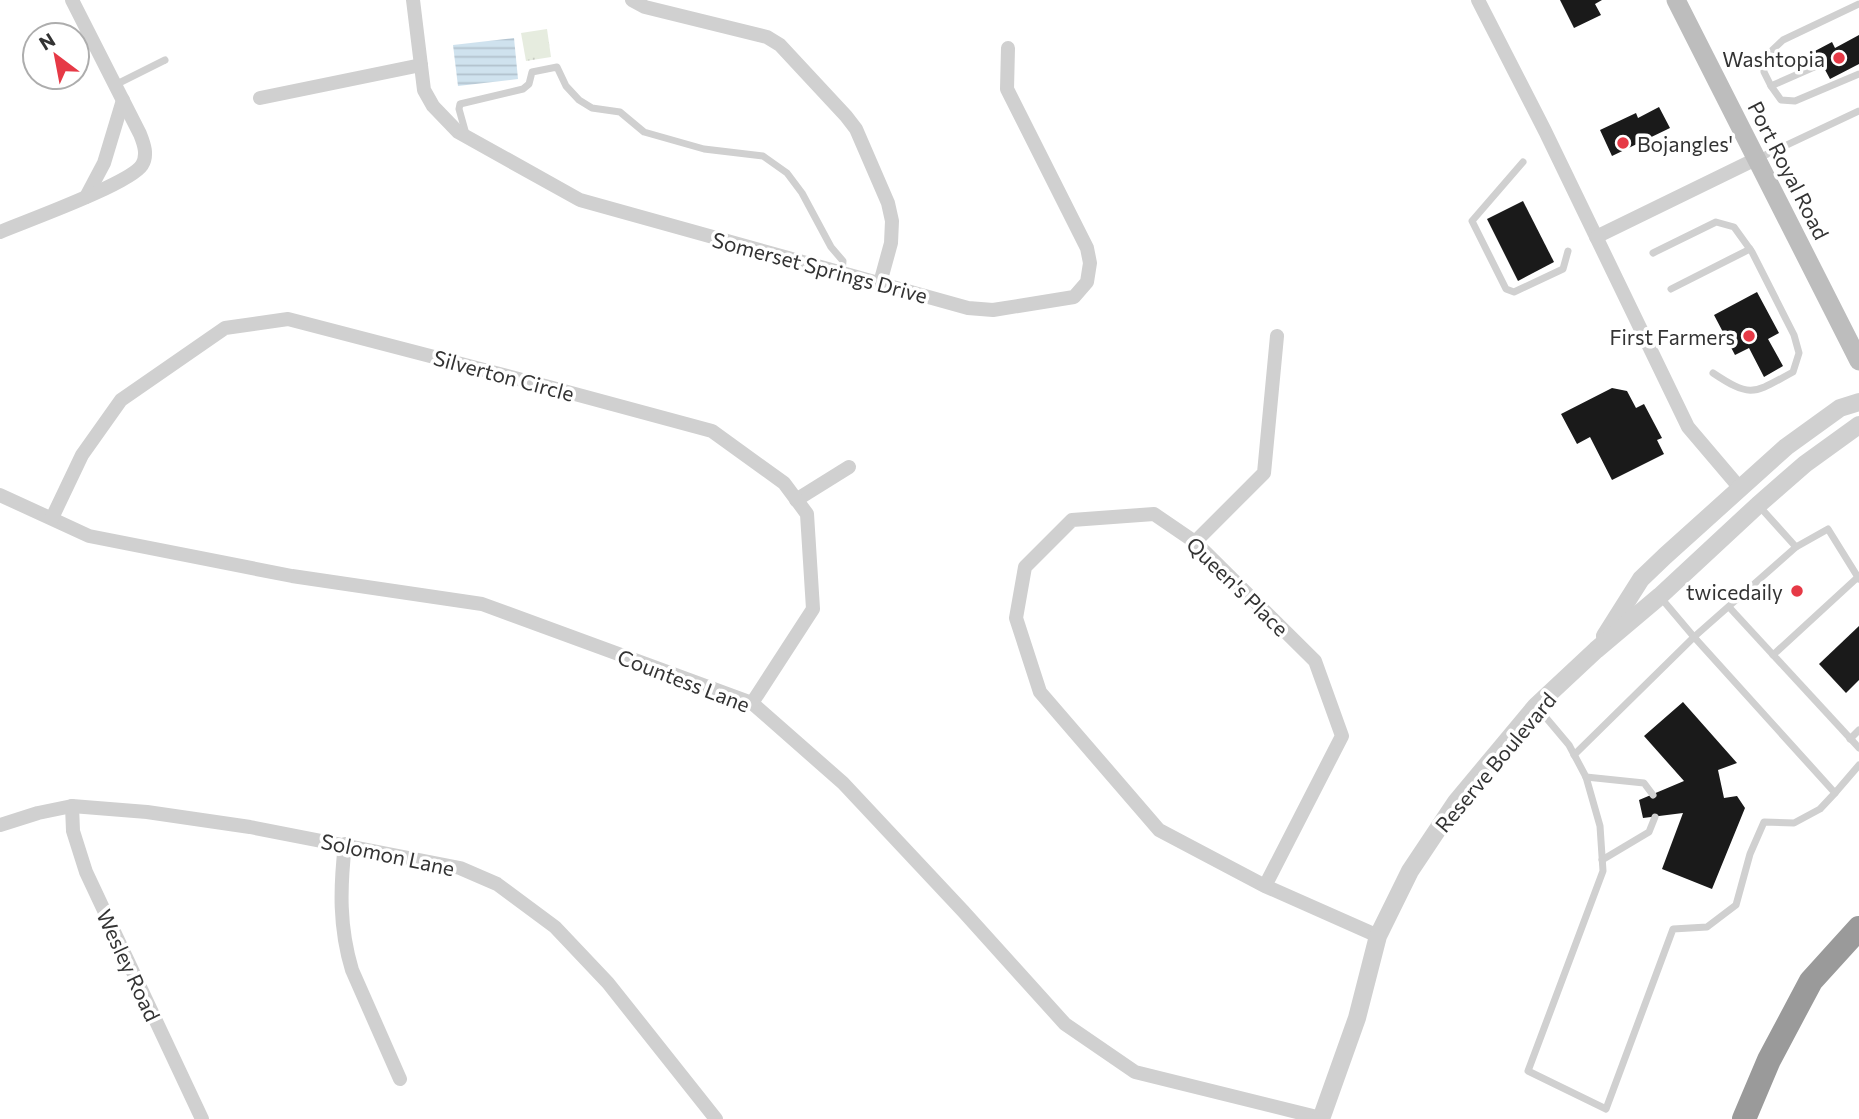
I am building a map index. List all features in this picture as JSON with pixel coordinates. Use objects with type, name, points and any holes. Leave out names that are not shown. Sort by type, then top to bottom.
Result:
[{"type":"highway","points":[[1744,1119],[1779,1040],[1811,981],[1859,928]]},
{"type":"main road","name":"Port Royal Road","points":[[1676,0],[1859,361]]},
{"type":"street","points":[[0,232],[115,185],[142,166],[146,150],[140,134],[72,0]]},
{"type":"street","name":"Somerset Springs Drive","points":[[413,0],[424,90],[433,106],[458,132],[580,200],[968,308],[993,310],[1074,297],[1087,282],[1090,263],[1087,248],[1007,89],[1008,48]]},
{"type":"street","points":[[632,0],[645,7],[767,37],[780,45],[846,116],[856,129],[888,203],[892,221],[891,243],[880,284]]},
{"type":"street","points":[[1478,0],[1688,426],[1739,488],[1758,505]]},
{"type":"street","points":[[260,98],[421,65]]},
{"type":"street","points":[[86,197],[104,163],[123,100]]},
{"type":"street","points":[[1597,237],[1758,158]]},
{"type":"street","name":"Silverton Circle","points":[[52,518],[82,456],[121,400],[225,328],[288,318],[712,431],[784,483],[807,514],[813,608],[752,703]]},
{"type":"street","points":[[1195,542],[1264,473],[1277,336]]},
{"type":"street","name":"Reserve Boulevard","points":[[1596,650],[1641,579],[1786,447],[1840,408],[1859,402]]},
{"type":"street","name":"Reserve Boulevard","points":[[1321,1118],[1357,1018],[1378,936],[1410,871],[1456,802],[1536,706],[1805,464],[1859,425]]},
{"type":"street","points":[[796,500],[849,467]]},
{"type":"street","name":"Countess Lane","points":[[0,495],[89,536],[292,576],[482,604],[752,703],[843,783],[1065,1024],[1135,1072],[1321,1118]]},
{"type":"street","name":"Queen's Place","points":[[1265,886],[1342,736],[1315,662],[1195,542],[1154,514],[1072,520],[1025,567],[1016,618],[1040,692],[1159,830],[1265,886],[1378,936]]},
{"type":"street","name":"Solomon Lane","points":[[0,825],[72,806],[147,812],[250,827],[460,868],[497,884],[555,928],[608,983],[716,1119]]},
{"type":"street","name":"Wesley Road","points":[[72,806],[73,831],[86,872],[202,1119]]},
{"type":"street","points":[[345,844],[340,890],[346,952],[400,1079]]},
{"type":"lane","points":[[1859,4],[1783,40],[1763,59],[1764,72],[1781,100],[1795,101],[1859,74]]},
{"type":"lane","points":[[115,85],[165,60]]},
{"type":"lane","points":[[1771,86],[1821,64]]},
{"type":"lane","points":[[467,137],[460,104],[523,89],[529,85],[532,72],[557,67],[566,86],[579,100],[592,108],[620,112],[644,132],[704,149],[763,156],[787,173],[802,193],[831,247],[843,261],[842,273]]},
{"type":"lane","points":[[1758,158],[1859,111]]},
{"type":"lane","points":[[1523,162],[1472,221],[1506,289],[1514,292],[1563,269],[1568,251]]},
{"type":"lane","points":[[1653,253],[1716,222],[1734,227],[1751,251],[1794,335],[1799,353],[1793,372],[1757,391],[1735,388],[1713,373]]},
{"type":"lane","points":[[1671,289],[1751,251]]},
{"type":"lane","points":[[1758,505],[1796,547]]},
{"type":"lane","points":[[1574,755],[1693,637],[1796,547],[1828,529],[1858,578],[1773,655]]},
{"type":"lane","points":[[1660,596],[1693,637],[1835,793]]},
{"type":"lane","points":[[1728,607],[1859,748]]},
{"type":"lane","points":[[1536,706],[1569,745],[1586,777],[1600,826],[1603,871],[1528,1071],[1606,1109],[1673,929],[1707,927],[1736,905],[1749,854],[1765,822],[1794,823],[1820,809],[1859,765]]},
{"type":"lane","points":[[1850,739],[1859,730]]},
{"type":"lane","points":[[1586,777],[1644,783],[1653,794]]},
{"type":"lane","points":[[1602,860],[1649,832],[1655,817]]},
{"type":"green space","points":[[547,29],[551,57],[526,61],[521,33]]},
{"type":"water","points":[[514,38],[518,79],[458,86],[453,45]]},
{"type":"building","points":[[1560,0],[1602,0],[1595,4],[1601,15],[1574,28]]},
{"type":"building","name":"Washtopia","points":[[1859,35],[1859,64],[1830,79],[1815,51],[1832,42],[1835,48]]},
{"type":"building","name":"Bojangles'","points":[[1659,107],[1670,128],[1612,156],[1600,130],[1636,113],[1638,118]]},
{"type":"building","points":[[1523,201],[1554,262],[1518,281],[1487,219]]},
{"type":"building","name":"First Farmers","points":[[1757,292],[1779,333],[1768,339],[1783,366],[1764,377],[1749,348],[1735,355],[1714,315]]},
{"type":"building","points":[[1612,388],[1627,391],[1636,408],[1644,404],[1662,438],[1657,440],[1664,454],[1612,480],[1590,437],[1577,444],[1561,414]]},
{"type":"building","points":[[1859,626],[1859,680],[1846,693],[1819,664]]},
{"type":"building","points":[[1683,702],[1737,763],[1718,770],[1724,798],[1737,796],[1745,808],[1712,889],[1662,869],[1683,813],[1643,818],[1639,800],[1684,781],[1644,736]]},
{"type":"place","name":"Washtopia","points":[[1839,58]]},
{"type":"place","name":"Bojangles'","points":[[1623,143]]},
{"type":"place","name":"First Farmers","points":[[1749,336]]},
{"type":"place","name":"twicedaily","points":[[1797,591]]}]
